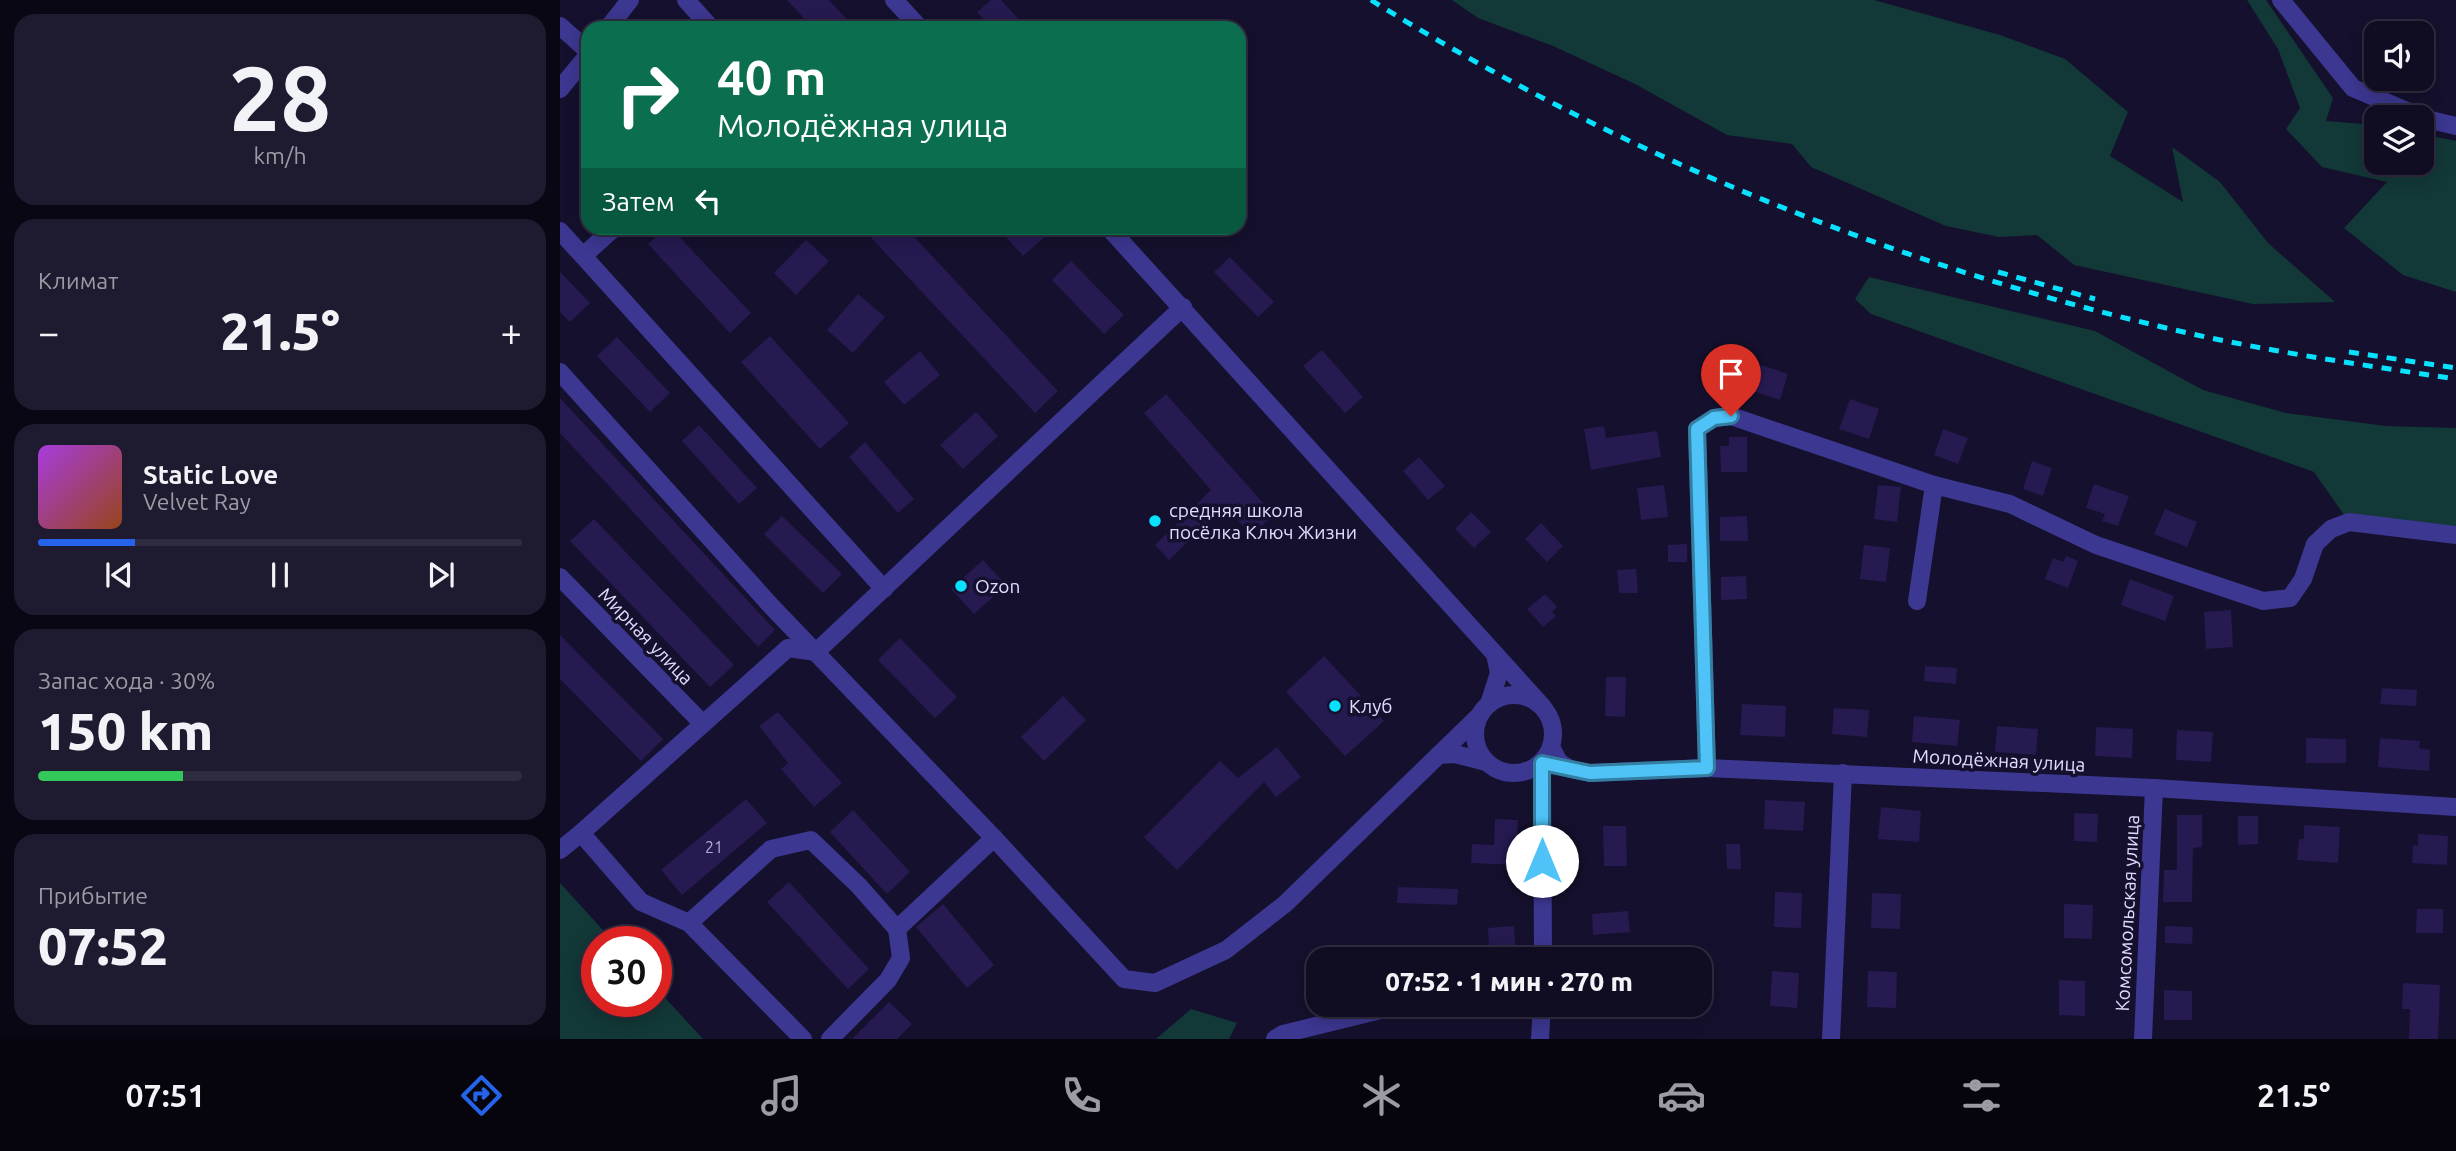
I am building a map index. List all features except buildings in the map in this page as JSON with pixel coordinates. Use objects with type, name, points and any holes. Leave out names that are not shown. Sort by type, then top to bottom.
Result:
[{"type":"street","points":[[614,21],[630,0]]},
{"type":"street","points":[[686,0],[705,21]]},
{"type":"street","points":[[894,0],[914,21]]},
{"type":"street","points":[[2281,0],[2353,88],[2393,105]]},
{"type":"street","points":[[560,26],[581,46]]},
{"type":"street","points":[[560,89],[581,62]]},
{"type":"street","points":[[2434,120],[2456,126]]},
{"type":"street","points":[[560,231],[884,589]]},
{"type":"street","points":[[583,256],[606,235]]},
{"type":"street","points":[[1116,235],[1184,307],[1543,707],[1553,727],[1547,755],[1543,947]]},
{"type":"street","points":[[816,652],[1184,307]]},
{"type":"street","points":[[560,373],[816,652],[995,838],[1124,979],[1155,982],[1226,950],[1286,904],[1484,710],[1509,694],[1532,699],[1543,707]]},
{"type":"street","points":[[1707,768],[1697,429],[1714,418],[1731,416],[1934,485],[2010,504],[2096,545],[2263,601],[2290,598],[2303,579],[2315,544],[2331,529],[2349,522],[2456,535]]},
{"type":"street","points":[[1917,601],[1934,485]]},
{"type":"street","name":"Мирная улица","points":[[560,577],[703,724]]},
{"type":"street","points":[[560,850],[788,648],[816,652]]},
{"type":"street","points":[[1486,762],[1478,750],[1475,736],[1499,673],[1495,654]]},
{"type":"street","points":[[1438,755],[1455,754],[1486,762],[1506,773],[1529,771],[1547,755]]},
{"type":"street","name":"Молодёжная улица","points":[[1547,755],[1570,769],[1590,773],[1707,768],[1843,773],[2154,788],[2456,807]]},
{"type":"street","points":[[1831,1039],[1843,773]]},
{"type":"street","name":"Комсомольская улица","points":[[2143,1039],[2154,788]]},
{"type":"street","points":[[581,833],[641,902],[689,923],[803,1039]]},
{"type":"street","points":[[897,929],[995,838]]},
{"type":"street","points":[[689,923],[723,896],[771,849],[811,840],[859,886],[897,929],[901,958],[888,980],[830,1039]]},
{"type":"street","points":[[1280,1037],[1356,1017]]},
{"type":"street","points":[[1540,1039],[1541,1017]]},
{"type":"green space","points":[[1452,0],[1874,0],[2000,35],[2065,59],[2128,112],[2110,156],[2183,202],[2172,147],[2220,182],[2268,243],[2335,302],[2253,304],[2074,265],[2037,235],[1999,237],[1946,226],[1811,167],[1792,144],[1727,135],[1635,84],[1553,46],[1478,18]]},
{"type":"green space","points":[[2247,0],[2266,0],[2333,98],[2326,121],[2364,124],[2364,175],[2434,175],[2434,136],[2456,141],[2456,292],[2403,275],[2344,228],[2387,182],[2322,167],[2286,129],[2300,108],[2278,49]]},
{"type":"green space","points":[[1869,277],[2095,331],[2203,390],[2286,413],[2386,426],[2456,428],[2456,535],[2349,522],[2314,472],[1871,314],[1855,299]]},
{"type":"green space","points":[[560,883],[599,926],[581,926],[581,1017],[672,1017],[672,1005],[703,1039],[560,1039]]},
{"type":"green space","points":[[1191,1009],[1237,1023],[1229,1039],[1156,1039]]},
{"type":"railway","points":[[1371,0],[1463,55],[1653,152],[1751,195],[1851,234],[2055,299],[2195,335],[2456,379]]},
{"type":"railway","points":[[1998,272],[2095,299]]},
{"type":"railway","points":[[2349,352],[2456,368]]},
{"type":"place","name":"средняя школа посёлка Ключ Жизни","points":[[1155,521]]},
{"type":"place","name":"Ozon","points":[[961,586]]},
{"type":"place","name":"Клуб","points":[[1335,706]]},
{"type":"route","points":[[1542,861],[1542,763],[1553,763],[1590,773],[1707,768],[1697,429],[1714,418],[1731,416]]}]
